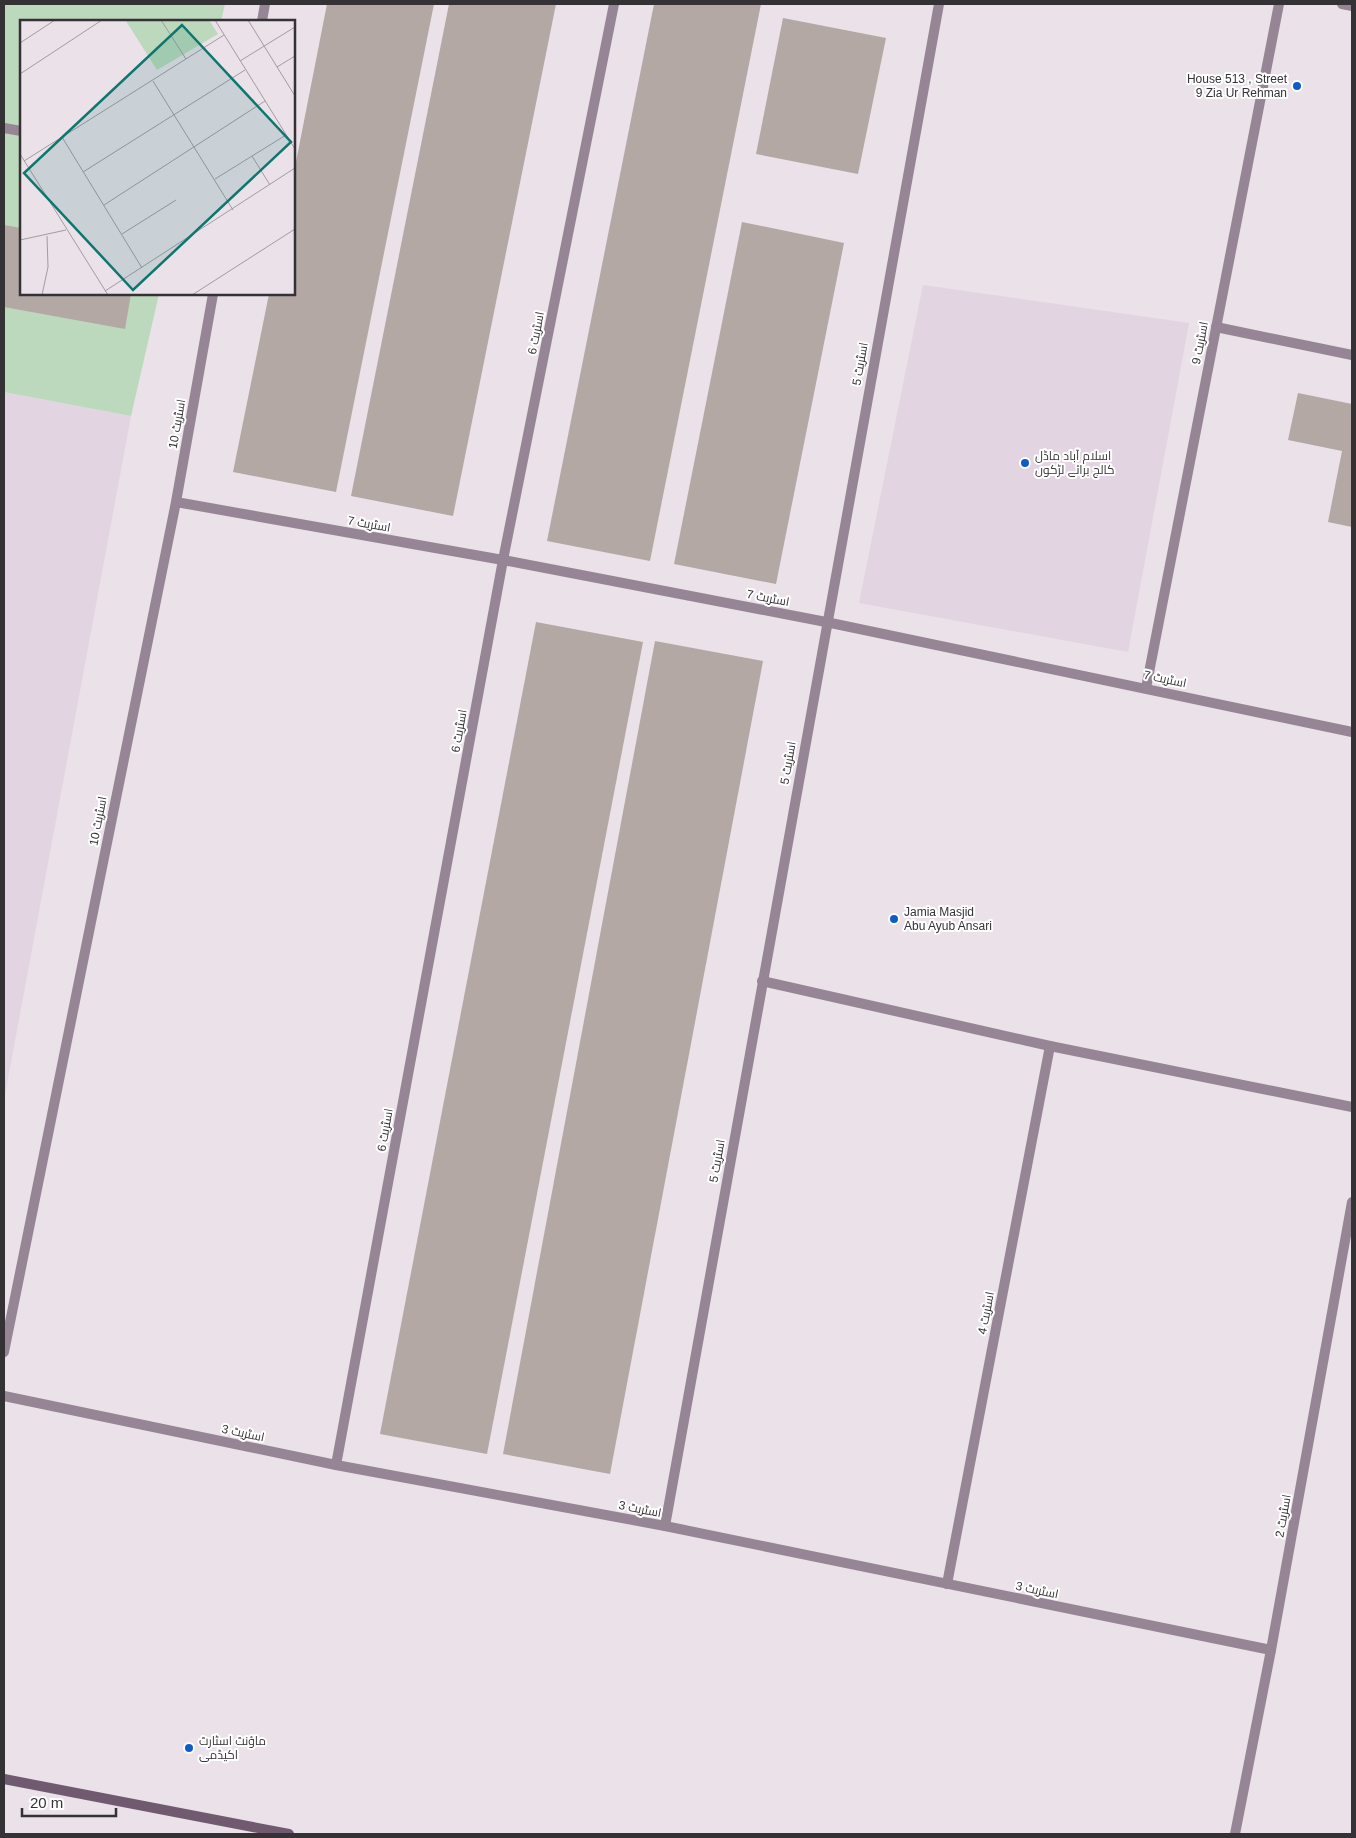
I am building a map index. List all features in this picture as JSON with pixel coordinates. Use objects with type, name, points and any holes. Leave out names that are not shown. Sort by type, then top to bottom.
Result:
[{"type":"main road","points":[[4,1779],[289,1834]]},
{"type":"street","points":[[262,20],[265,4]]},
{"type":"street","name":"اسٹریٹ 6","points":[[336,1465],[503,560],[614,4]]},
{"type":"street","name":"اسٹریٹ 5","points":[[665,1526],[826,622],[939,4]]},
{"type":"street","name":"اسٹریٹ 9","points":[[1146,688],[1279,4]]},
{"type":"street","points":[[1342,4],[1352,6]]},
{"type":"street","points":[[4,128],[20,131]]},
{"type":"street","name":"اسٹریٹ 10","points":[[4,1352],[176,502],[213,295]]},
{"type":"street","points":[[1216,327],[1352,354]]},
{"type":"street","name":"اسٹریٹ 7","points":[[176,502],[503,560],[826,622],[1352,732]]},
{"type":"street","points":[[762,981],[1050,1046],[1352,1107]]},
{"type":"street","name":"اسٹریٹ 4","points":[[947,1584],[1050,1046]]},
{"type":"street","name":"اسٹریٹ 2","points":[[1235,1834],[1271,1650],[1352,1202]]},
{"type":"street","name":"اسٹریٹ 3","points":[[4,1396],[336,1465],[665,1526],[1271,1650]]},
{"type":"shaded area","name":"اسلام آباد ماڈل کالج برائے لڑکوں","points":[[923,285],[1189,323],[1128,652],[859,603]]},
{"type":"shaded area","points":[[4,392],[131,416],[4,1100]]},
{"type":"green space","points":[[4,4],[225,4],[221,20],[20,20],[20,295],[159,295],[131,416],[4,392]]},
{"type":"building","points":[[327,4],[434,4],[336,492],[233,472],[269,295],[295,295],[295,167]]},
{"type":"building","points":[[449,4],[556,4],[453,516],[351,496]]},
{"type":"building","points":[[654,4],[761,4],[650,561],[547,541]]},
{"type":"building","points":[[783,18],[886,38],[858,174],[756,154]]},
{"type":"building","points":[[742,222],[844,243],[776,584],[674,564]]},
{"type":"building","points":[[4,225],[20,228],[20,295],[131,295],[125,329],[4,307]]},
{"type":"building","points":[[1298,393],[1352,404],[1352,527],[1328,522],[1342,451],[1288,440]]},
{"type":"building","points":[[536,622],[643,642],[487,1454],[380,1434]]},
{"type":"building","points":[[655,641],[763,661],[610,1474],[503,1454]]},
{"type":"place","name":"House 513 , Street 9 Zia Ur Rehman","points":[[1297,86]]},
{"type":"place","name":"اسلام آباد ماڈل کالج برائے لڑکوں","points":[[1025,463]]},
{"type":"place","name":"Jamia Masjid Abu Ayub Ansari","points":[[894,919]]},
{"type":"place","name":"ماؤنٹ اسٹارٹ اکیڈمی","points":[[189,1748]]}]
